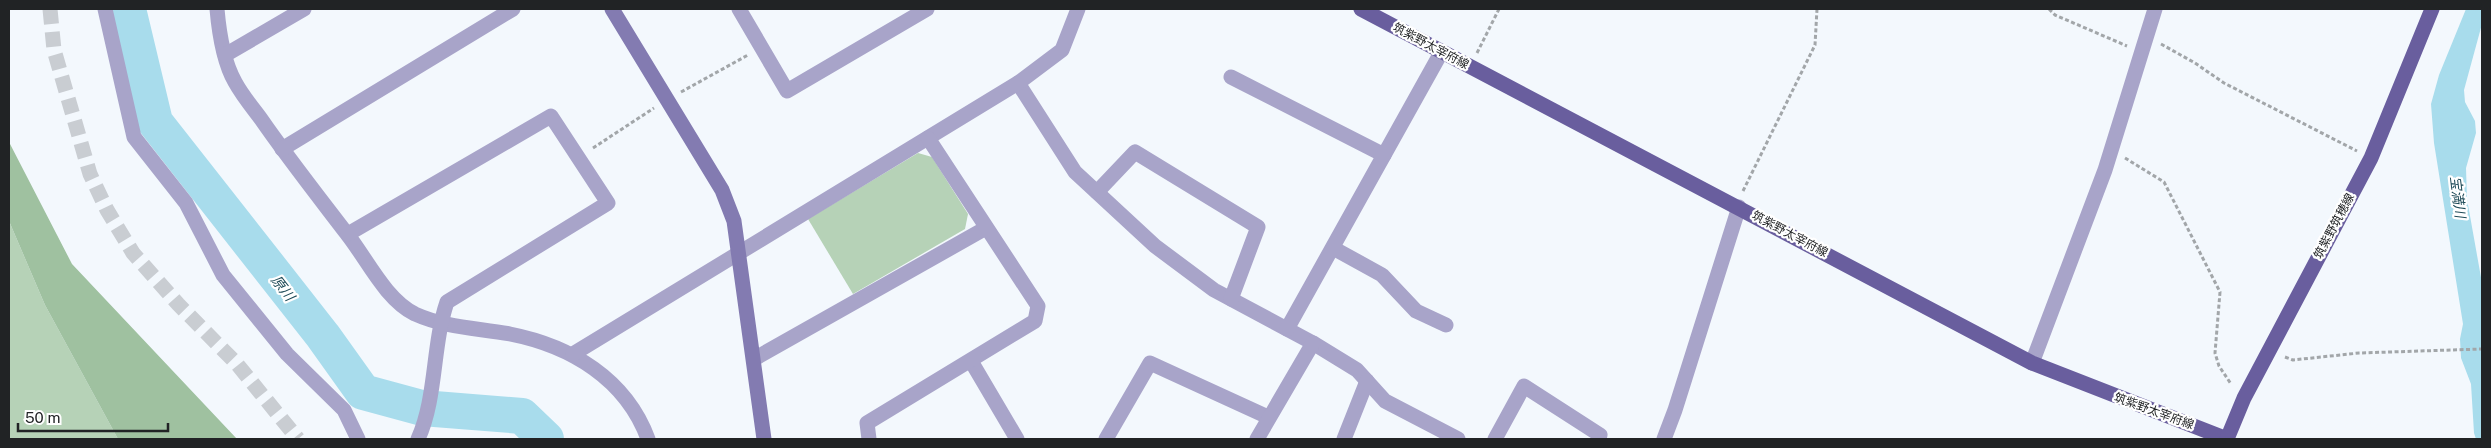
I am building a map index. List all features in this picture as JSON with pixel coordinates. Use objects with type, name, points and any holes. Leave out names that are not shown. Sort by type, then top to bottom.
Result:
[{"type":"main road","name":"筑紫野太宰府線","points":[[1362,9],[2032,363],[2200,434],[2227,439]]},
{"type":"main road","name":"筑紫野筑穂線","points":[[2227,439],[2244,398],[2268,351],[2371,158],[2432,9]]},
{"type":"street","points":[[106,9],[134,137],[186,203],[223,275],[287,354],[344,410],[358,439]]},
{"type":"street","points":[[217,9],[225,55],[234,81],[282,149],[348,234],[385,289],[413,313],[460,328],[511,334],[572,354],[596,368],[625,399],[648,439]]},
{"type":"street","points":[[225,55],[304,9]]},
{"type":"street","points":[[282,149],[513,9]]},
{"type":"street","points":[[612,9],[722,190],[734,221],[740,253],[764,439]]},
{"type":"street","points":[[739,9],[787,91],[927,9]]},
{"type":"street","points":[[572,354],[1018,83],[1062,50],[1078,9]]},
{"type":"street","points":[[2032,363],[2110,152],[2155,9]]},
{"type":"street","points":[[1287,329],[1442,51]]},
{"type":"street","points":[[1231,77],[1384,155]]},
{"type":"street","points":[[1018,83],[1075,172],[1155,246],[1214,290],[1313,343],[1357,370],[1385,401],[1458,439]]},
{"type":"street","points":[[348,234],[551,116],[608,203],[447,302],[440,322],[425,422],[418,439]]},
{"type":"street","points":[[870,439],[868,424],[1035,321],[1038,306],[928,138]]},
{"type":"street","points":[[1097,192],[1135,152],[1258,227],[1231,299]]},
{"type":"street","points":[[1664,439],[1675,410],[1739,207]]},
{"type":"street","points":[[754,359],[986,228]]},
{"type":"street","points":[[1332,248],[1382,276],[1416,311],[1446,324]]},
{"type":"street","points":[[1257,439],[1313,343]]},
{"type":"street","points":[[971,361],[1017,439]]},
{"type":"street","points":[[1106,439],[1150,363],[1268,418]]},
{"type":"street","points":[[1344,439],[1367,381]]},
{"type":"street","points":[[1494,439],[1524,386],[1600,435],[1599,439]]},
{"type":"path","points":[[1471,66],[1499,9]]},
{"type":"path","points":[[1739,207],[1741,194],[1815,45],[1817,9]]},
{"type":"path","points":[[2049,9],[2055,15],[2144,45],[2170,48],[2224,83],[2371,158]]},
{"type":"path","points":[[578,158],[667,100],[762,48]]},
{"type":"path","points":[[2110,152],[2131,160],[2164,182],[2220,292],[2215,353],[2219,366],[2244,398]]},
{"type":"path","points":[[2268,351],[2293,360],[2359,353],[2482,349]]},
{"type":"green space","points":[[9,142],[72,264],[237,439],[118,439],[45,305],[9,221]]},
{"type":"green space","points":[[918,153],[932,157],[968,214],[965,229],[853,294],[808,219]]},
{"type":"green space","points":[[9,221],[45,305],[118,439],[9,439]]},
{"type":"water","name":"宝満川","points":[[2466,9],[2482,9],[2482,24],[2464,90],[2465,102],[2475,121],[2476,133],[2466,168],[2467,199],[2482,283],[2482,439],[2476,439],[2474,433],[2471,384],[2461,358],[2460,339],[2463,324],[2434,143],[2431,104],[2439,75]]},
{"type":"waterway","name":"原川","points":[[128,9],[155,122],[323,336],[363,392],[422,408],[522,416],[546,439]]},
{"type":"tunnel","points":[[50,9],[54,50],[90,174],[107,210],[133,253],[178,304],[237,364],[298,439]]}]
